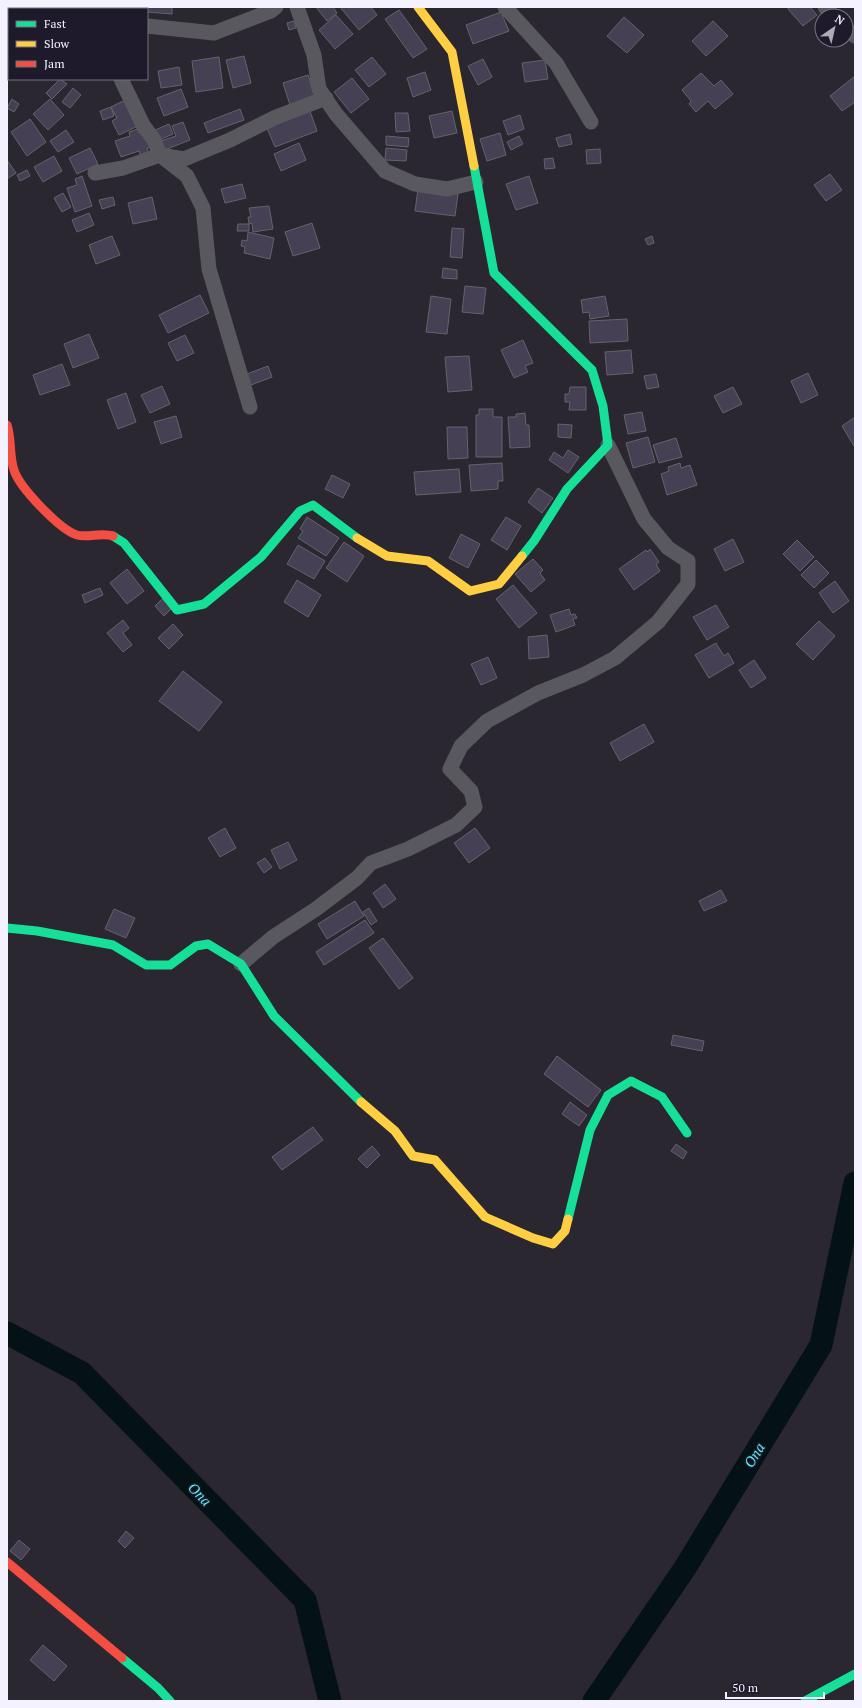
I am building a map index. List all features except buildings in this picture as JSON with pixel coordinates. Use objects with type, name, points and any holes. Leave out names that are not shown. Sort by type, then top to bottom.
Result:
[{"type":"street","points":[[148,26],[214,34],[271,11],[276,7]]},
{"type":"street","points":[[297,7],[314,55],[319,89],[336,114],[385,171],[415,184],[447,188],[476,182]]},
{"type":"street","points":[[241,964],[273,937],[316,909],[357,878],[371,863],[408,849],[456,825],[475,807],[471,791],[450,769],[461,746],[487,721],[538,694],[583,675],[615,658],[658,622],[688,584],[688,561],[668,548],[644,519],[608,445],[603,406],[592,370],[494,273],[452,52],[418,7]]},
{"type":"street","points":[[505,7],[556,63],[591,122]]},
{"type":"street","points":[[122,80],[143,124],[154,140],[160,155],[187,176],[203,208],[208,269],[250,406]]},
{"type":"street","points":[[95,173],[123,168],[160,155],[184,159],[230,140],[276,117],[326,98]]},
{"type":"street","points":[[7,425],[10,433],[12,465],[21,484],[59,523],[69,531],[77,535],[90,536],[106,533],[116,537],[124,543],[177,610],[204,604],[261,557],[300,511],[313,505],[351,534],[387,556],[428,561],[470,591],[498,584],[534,541],[567,490],[608,445]]},
{"type":"street","points":[[7,928],[37,931],[113,945],[146,965],[170,965],[196,946],[208,944],[241,964],[274,1016],[364,1105],[395,1131],[413,1156],[436,1160],[460,1190],[485,1217],[533,1238],[553,1244],[565,1231],[574,1189],[590,1130],[608,1095],[631,1081],[662,1097],[687,1133]]},
{"type":"street","points":[[7,1562],[158,1688],[170,1701]]},
{"type":"street","points":[[805,1701],[855,1674]]},
{"type":"waterway","name":"Ona","points":[[594,1701],[685,1568],[821,1345],[855,1183]]},
{"type":"waterway","name":"Ona","points":[[7,1333],[82,1373],[305,1600],[330,1701]]},
{"type":"traffic: fast","points":[[474,166],[494,273],[592,370],[603,406],[608,445],[567,489],[534,541],[522,556]]},
{"type":"traffic: fast","points":[[113,536],[124,543],[177,610],[204,604],[261,557],[300,511],[313,505],[357,538]]},
{"type":"traffic: fast","points":[[7,928],[37,931],[113,945],[146,965],[170,965],[196,946],[208,944],[241,964],[274,1016],[361,1102]]},
{"type":"traffic: fast","points":[[568,1219],[590,1130],[608,1095],[631,1081],[662,1097],[687,1133]]},
{"type":"traffic: fast","points":[[122,1658],[158,1688],[170,1701]]},
{"type":"traffic: fast","points":[[805,1701],[855,1674]]},
{"type":"traffic: slow","points":[[418,7],[452,52],[474,166]]},
{"type":"traffic: slow","points":[[357,538],[387,556],[428,561],[470,591],[499,584],[522,556]]},
{"type":"traffic: slow","points":[[361,1102],[395,1131],[413,1156],[435,1160],[485,1217],[533,1238],[553,1244],[565,1231],[568,1219]]},
{"type":"traffic: jam","points":[[7,425],[10,436],[14,470],[24,487],[41,507],[61,525],[77,535],[113,536]]},
{"type":"traffic: jam","points":[[7,1562],[122,1658]]}]
